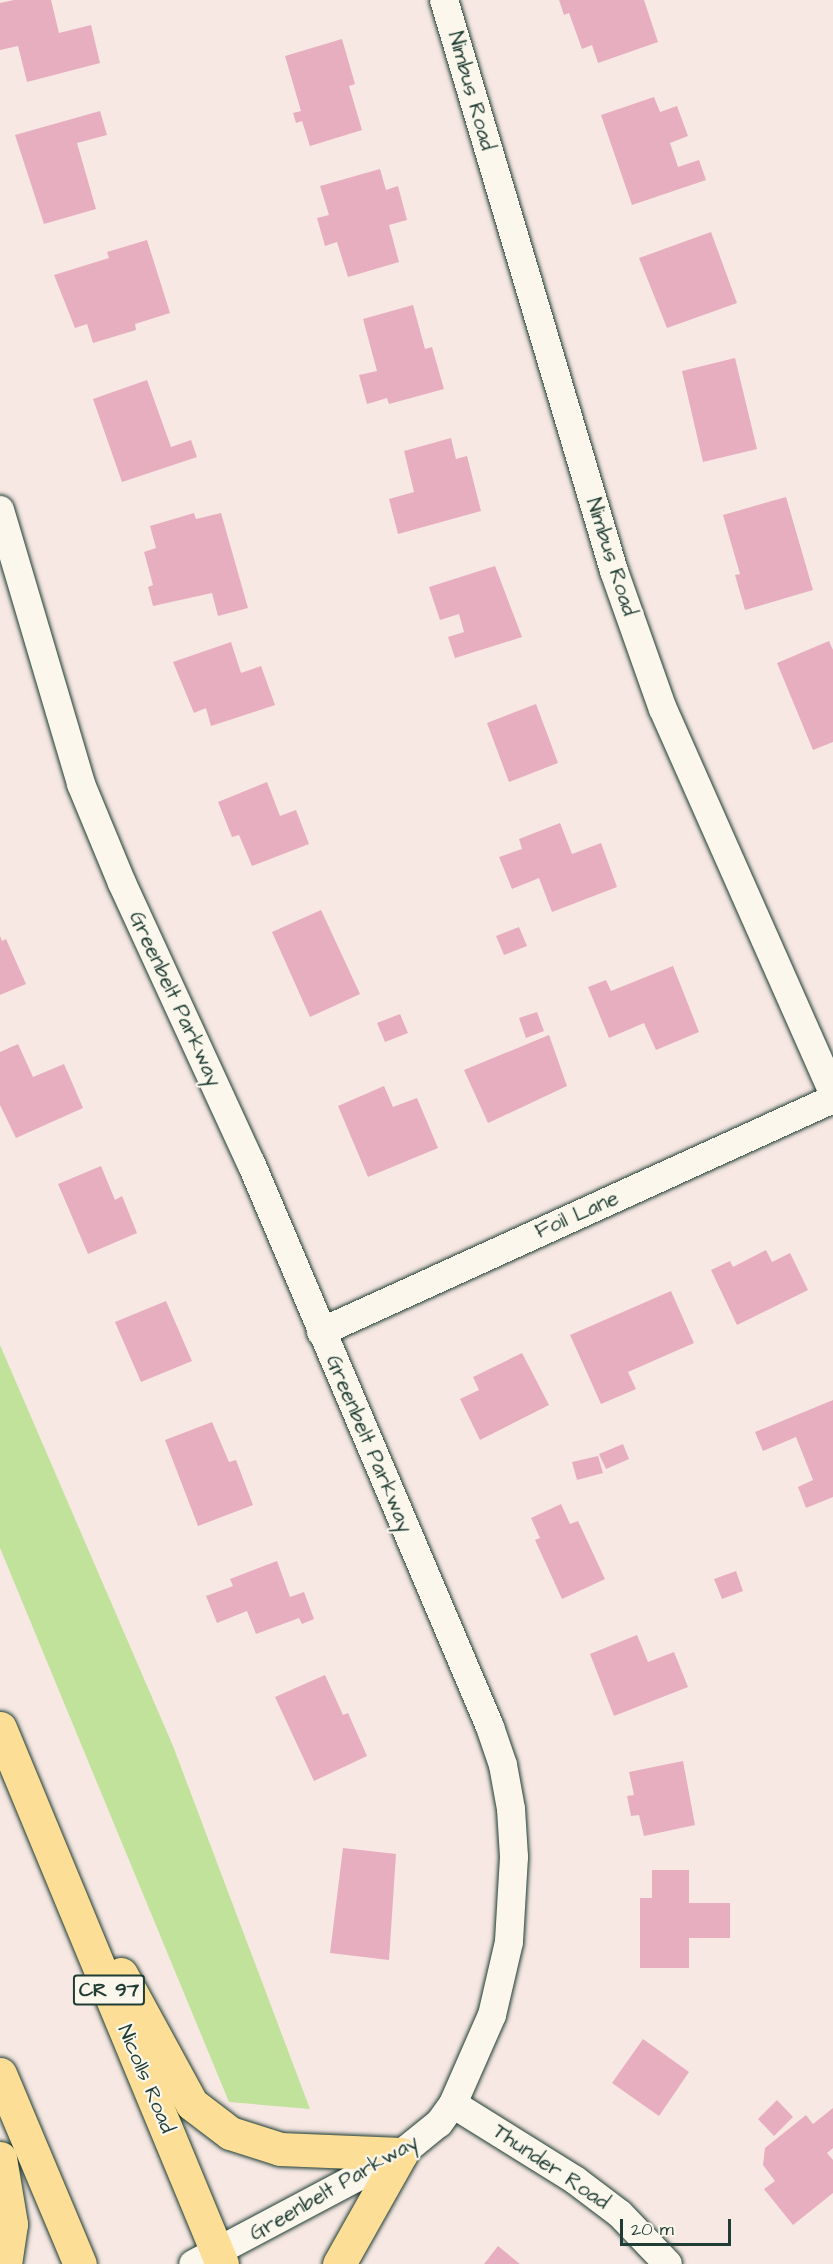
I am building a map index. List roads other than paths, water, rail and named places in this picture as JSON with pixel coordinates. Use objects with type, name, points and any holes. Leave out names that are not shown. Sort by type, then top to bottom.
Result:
[{"type":"highway","name":"Nicolls Road","points":[[0,1728],[63,1878],[211,2260]]},
{"type":"highway","points":[[63,1878],[162,2044],[178,2081],[192,2104],[211,2120],[250,2141],[280,2149],[401,2154],[339,2264]]},
{"type":"highway","points":[[0,2074],[80,2264]]},
{"type":"highway","points":[[0,2158],[11,2224],[5,2264]]},
{"type":"street","name":"Nimbus Road","points":[[444,0],[614,571],[663,709],[833,1093]]},
{"type":"street","name":"Greenbelt Parkway","points":[[0,510],[81,784],[321,1332],[490,1727],[507,1787],[514,1857],[509,1942],[492,2015],[453,2104],[439,2123],[401,2154],[211,2260]]},
{"type":"street","name":"Foil Lane","points":[[321,1332],[833,1099]]},
{"type":"street","name":"Thunder Road","points":[[453,2104],[574,2180],[620,2214],[668,2264]]}]
